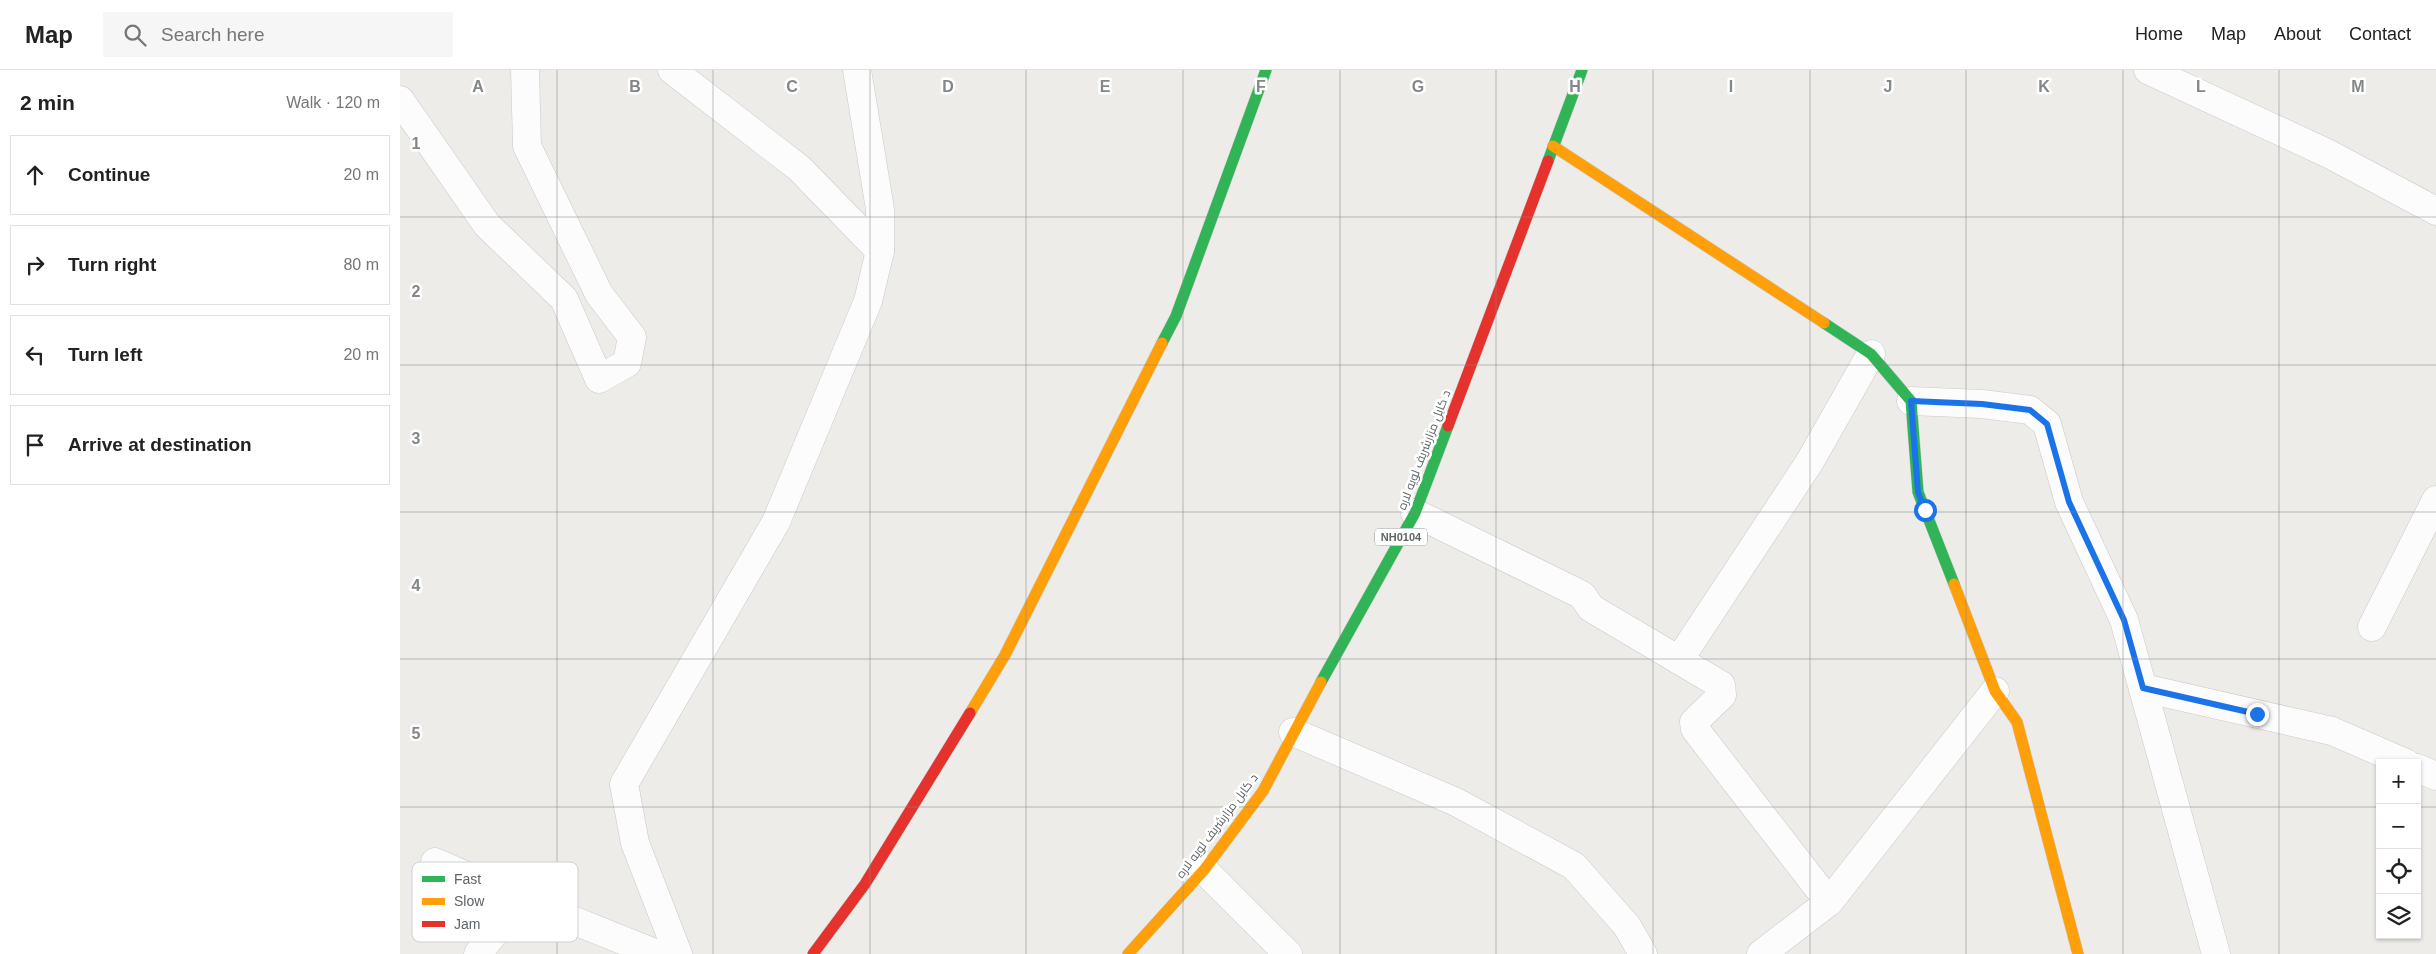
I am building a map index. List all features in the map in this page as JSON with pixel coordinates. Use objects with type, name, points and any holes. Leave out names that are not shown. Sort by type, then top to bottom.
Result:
[{"type":"main road","points":[[813,954],[865,884],[1006,655],[1176,316],[1266,70]]},
{"type":"main road","name":"د کابل مزارشریف لویه لاره","points":[[1128,954],[1204,870],[1263,792],[1293,732],[1415,513],[1582,70]]},
{"type":"main road","points":[[1553,146],[1872,354],[1911,401],[1918,492],[1995,691],[2017,722],[2078,954]]},
{"type":"street","points":[[400,100],[487,225],[564,299],[599,379],[626,363],[632,337],[599,294],[527,146],[525,70]]},
{"type":"street","points":[[672,70],[799,168],[880,251]]},
{"type":"street","points":[[678,954],[634,843],[624,784],[776,522],[868,301],[880,251],[880,209],[857,70]]},
{"type":"street","points":[[2148,70],[2329,154],[2436,211]]},
{"type":"street","points":[[1679,660],[1809,464],[1872,354]]},
{"type":"street","points":[[1911,401],[1982,404],[2030,410],[2047,424],[2069,502],[2124,620],[2216,954]]},
{"type":"street","points":[[2372,627],[2436,500]]},
{"type":"street","points":[[1415,513],[1582,595],[1591,608],[1721,685],[1722,695],[1694,722],[1695,729],[1829,902]]},
{"type":"street","points":[[2143,688],[2332,731],[2397,759]]},
{"type":"street","points":[[1761,954],[1829,902],[1995,691]]},
{"type":"street","points":[[1293,732],[1456,802],[1574,866],[1627,926],[1644,954]]},
{"type":"street","points":[[2421,770],[2436,776]]},
{"type":"street","points":[[1204,870],[1288,954]]},
{"type":"street","points":[[578,922],[657,954]]},
{"type":"street","points":[[478,954],[487,942]]},
{"type":"traffic: fast","points":[[1162,343],[1176,316],[1266,70]]},
{"type":"traffic: fast","points":[[1548,161],[1582,70]]},
{"type":"traffic: fast","points":[[1824,323],[1871,354],[1911,401],[1918,492],[1954,584]]},
{"type":"traffic: fast","points":[[1321,682],[1415,513],[1448,426]]},
{"type":"traffic: slow","points":[[1553,146],[1824,323]]},
{"type":"traffic: slow","points":[[970,713],[1005,655],[1162,343]]},
{"type":"traffic: slow","points":[[1954,584],[1995,691],[2017,722],[2078,954]]},
{"type":"traffic: slow","points":[[1128,954],[1204,870],[1263,791],[1321,682]]},
{"type":"traffic: jam","points":[[1448,426],[1548,161]]},
{"type":"traffic: jam","points":[[813,954],[865,884],[970,713]]},
{"type":"route","points":[[1925,510],[1918,492],[1911,401],[1982,404],[2030,410],[2047,424],[2069,502],[2124,620],[2143,688],[2257,714]]}]
